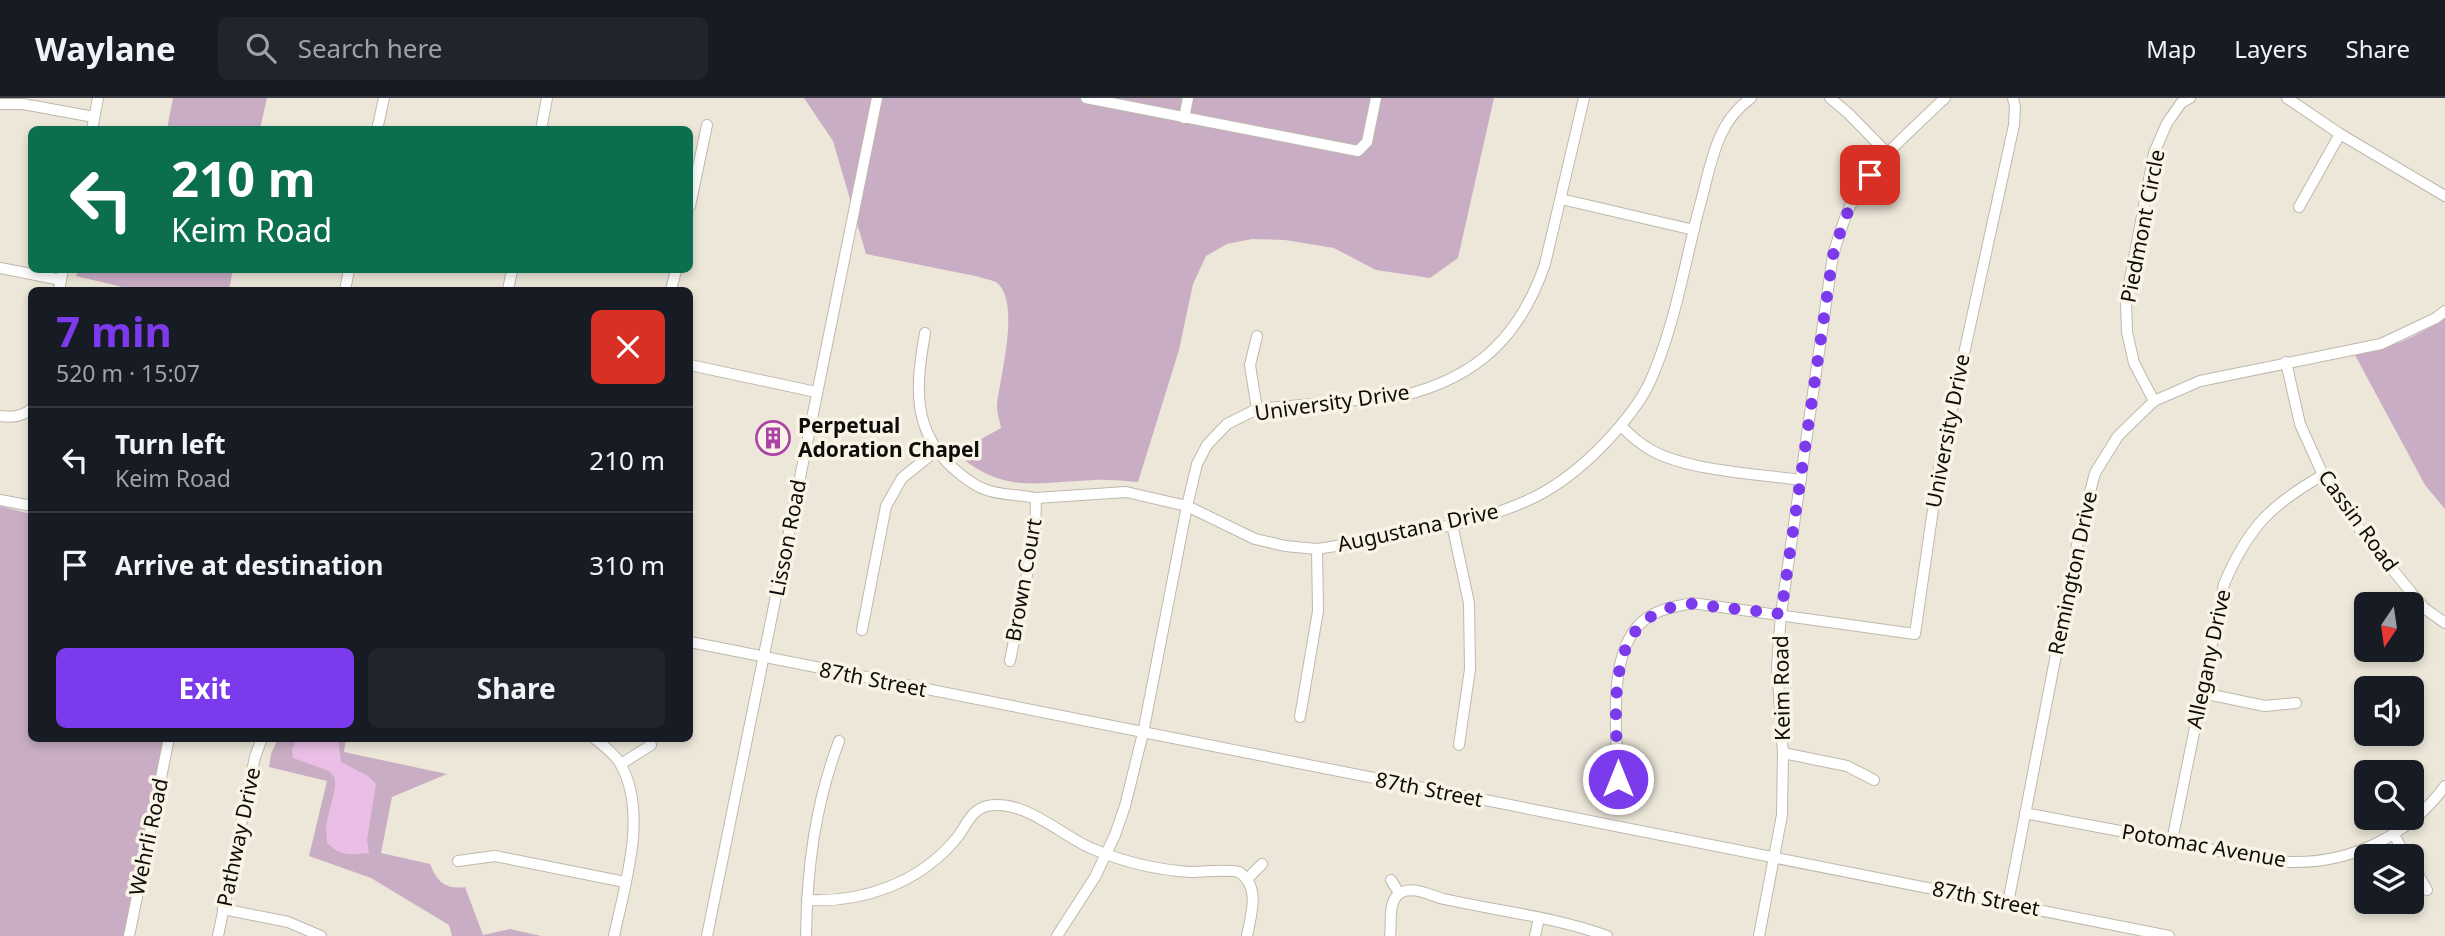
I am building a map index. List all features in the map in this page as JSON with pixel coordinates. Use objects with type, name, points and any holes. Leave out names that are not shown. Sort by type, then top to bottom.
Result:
[{"type":"street","points":[[93,126],[98,98]]},
{"type":"street","points":[[378,126],[384,98]]},
{"type":"street","points":[[542,126],[547,98]]},
{"type":"street","name":"Lisson Road","points":[[707,936],[877,98]]},
{"type":"street","points":[[1086,98],[1358,151],[1367,142],[1376,98]]},
{"type":"street","points":[[1184,118],[1188,98]]},
{"type":"street","name":"University Drive","points":[[1057,936],[1083,899],[1106,854],[1125,806],[1143,733],[1187,506],[1197,464],[1207,444],[1227,424],[1257,409],[1401,396],[1432,387],[1464,373],[1499,345],[1531,302],[1545,264],[1584,98]]},
{"type":"street","name":"Augustana Drive","points":[[937,450],[958,472],[982,489],[1004,495],[1036,498],[1126,492],[1187,506],[1255,539],[1285,546],[1317,549],[1452,524],[1507,509],[1551,488],[1587,462],[1629,417],[1648,386],[1674,315],[1719,135],[1738,107],[1751,98]]},
{"type":"street","points":[[1830,98],[1888,154]]},
{"type":"street","name":"Keim Road","points":[[1759,936],[1782,815],[1783,753],[1777,689],[1781,614],[1833,255],[1846,215],[1860,187],[1888,154],[1945,98]]},
{"type":"street","name":"University Drive","points":[[1781,614],[1915,634],[1939,468],[2014,125],[2013,98]]},
{"type":"street","name":"Piedmont Circle","points":[[2154,401],[2134,363],[2127,332],[2126,300],[2154,153],[2166,123],[2181,103],[2190,98]]},
{"type":"street","points":[[2287,98],[2340,134],[2445,196]]},
{"type":"street","points":[[0,104],[23,104],[94,117]]},
{"type":"street","points":[[693,192],[707,125]]},
{"type":"street","points":[[2299,207],[2340,134]]},
{"type":"street","points":[[1560,199],[1694,230]]},
{"type":"street","points":[[0,268],[61,280]]},
{"type":"street","name":"Remington Drive","points":[[2008,903],[2080,530],[2095,473],[2118,436],[2154,401],[2200,381],[2381,344],[2436,318],[2445,310]]},
{"type":"street","points":[[862,630],[886,506],[902,478],[937,450],[927,432],[918,399],[925,333]]},
{"type":"street","points":[[1257,336],[1250,365],[1257,409]]},
{"type":"street","name":"Cassin Road","points":[[2286,362],[2300,424],[2323,475],[2361,531],[2408,589],[2424,608],[2445,623]]},
{"type":"street","points":[[693,367],[816,392]]},
{"type":"street","points":[[0,416],[17,416],[28,411]]},
{"type":"street","points":[[1621,426],[1635,440],[1668,458],[1713,468],[1801,480]]},
{"type":"street","name":"Allegany Drive","points":[[2172,841],[2224,584],[2250,533],[2279,503],[2323,475]]},
{"type":"street","name":"Brown Court","points":[[1010,661],[1035,534],[1036,498]]},
{"type":"street","points":[[0,500],[28,505]]},
{"type":"street","points":[[1452,524],[1469,603],[1470,669],[1459,746]]},
{"type":"street","points":[[1300,717],[1318,611],[1317,549]]},
{"type":"street","points":[[1618,779],[1617,696],[1620,666],[1628,640],[1643,622],[1666,608],[1692,603],[1781,614]]},
{"type":"street","name":"87th Street","points":[[693,643],[2169,936]]},
{"type":"street","points":[[2202,693],[2265,706],[2296,703]]},
{"type":"street","points":[[806,936],[811,846],[817,814],[839,741]]},
{"type":"street","name":"Wehrli Road","points":[[129,936],[168,742]]},
{"type":"street","name":"Pathway Drive","points":[[218,936],[255,757],[261,742]]},
{"type":"street","points":[[599,742],[621,764],[632,792],[635,811],[614,936]]},
{"type":"street","points":[[621,764],[651,745]]},
{"type":"street","points":[[1783,753],[1847,766],[1874,780]]},
{"type":"street","name":"Potomac Avenue","points":[[2025,813],[2262,859],[2311,862],[2352,854],[2394,835],[2418,815],[2445,786]]},
{"type":"street","points":[[807,900],[858,896],[894,885],[914,875],[947,849],[976,811],[987,806],[1024,810],[1073,839],[1106,854],[1150,867],[1192,872],[1234,871],[1247,879],[1253,895],[1247,936]]},
{"type":"street","points":[[2394,835],[2399,844]]},
{"type":"street","points":[[458,862],[495,856],[625,882]]},
{"type":"street","points":[[1247,879],[1262,864]]},
{"type":"street","points":[[1391,880],[1399,893]]},
{"type":"street","points":[[2424,885],[2427,890]]},
{"type":"street","points":[[1390,936],[1392,903],[1399,893],[1413,890],[1441,899],[1539,918],[1607,936]]},
{"type":"street","points":[[223,909],[288,922],[321,936]]},
{"type":"street","points":[[1535,936],[1539,918]]},
{"type":"shaded area","points":[[173,98],[267,98],[261,126],[168,126]]},
{"type":"shaded area","points":[[804,98],[1494,98],[1458,258],[1430,278],[1376,270],[1334,248],[1285,240],[1252,239],[1227,244],[1206,256],[1193,284],[1179,350],[1138,482],[1100,480],[1022,483],[990,475],[956,453],[1001,428],[997,406],[1008,322],[1004,292],[996,282],[980,277],[866,254],[833,141]]},
{"type":"shaded area","points":[[77,273],[232,273],[230,287],[122,287],[76,276]]},
{"type":"shaded area","points":[[2445,317],[2445,509],[2425,485],[2355,355],[2402,341]]},
{"type":"shaded area","points":[[0,506],[28,513],[28,742],[168,742],[128,936],[0,936]]},
{"type":"shaded area","points":[[277,742],[345,742],[344,752],[447,774],[392,797],[381,853],[430,864],[436,876],[447,886],[465,887],[483,935],[510,929],[541,936],[452,936],[449,925],[371,878],[309,856],[327,781],[269,767]]},
{"type":"shaded area","points":[[296,742],[338,742],[341,762],[368,776],[376,784],[367,840],[369,853],[347,854],[327,843],[326,825],[335,778],[329,771],[293,758],[292,749]]},
{"type":"place","name":"Perpetual Adoration Chapel","points":[[773,438]]},
{"type":"route","points":[[1618,779],[1617,696],[1620,666],[1623,651],[1634,631],[1657,612],[1692,603],[1781,614],[1833,255],[1846,215],[1860,187],[1870,175]]}]
